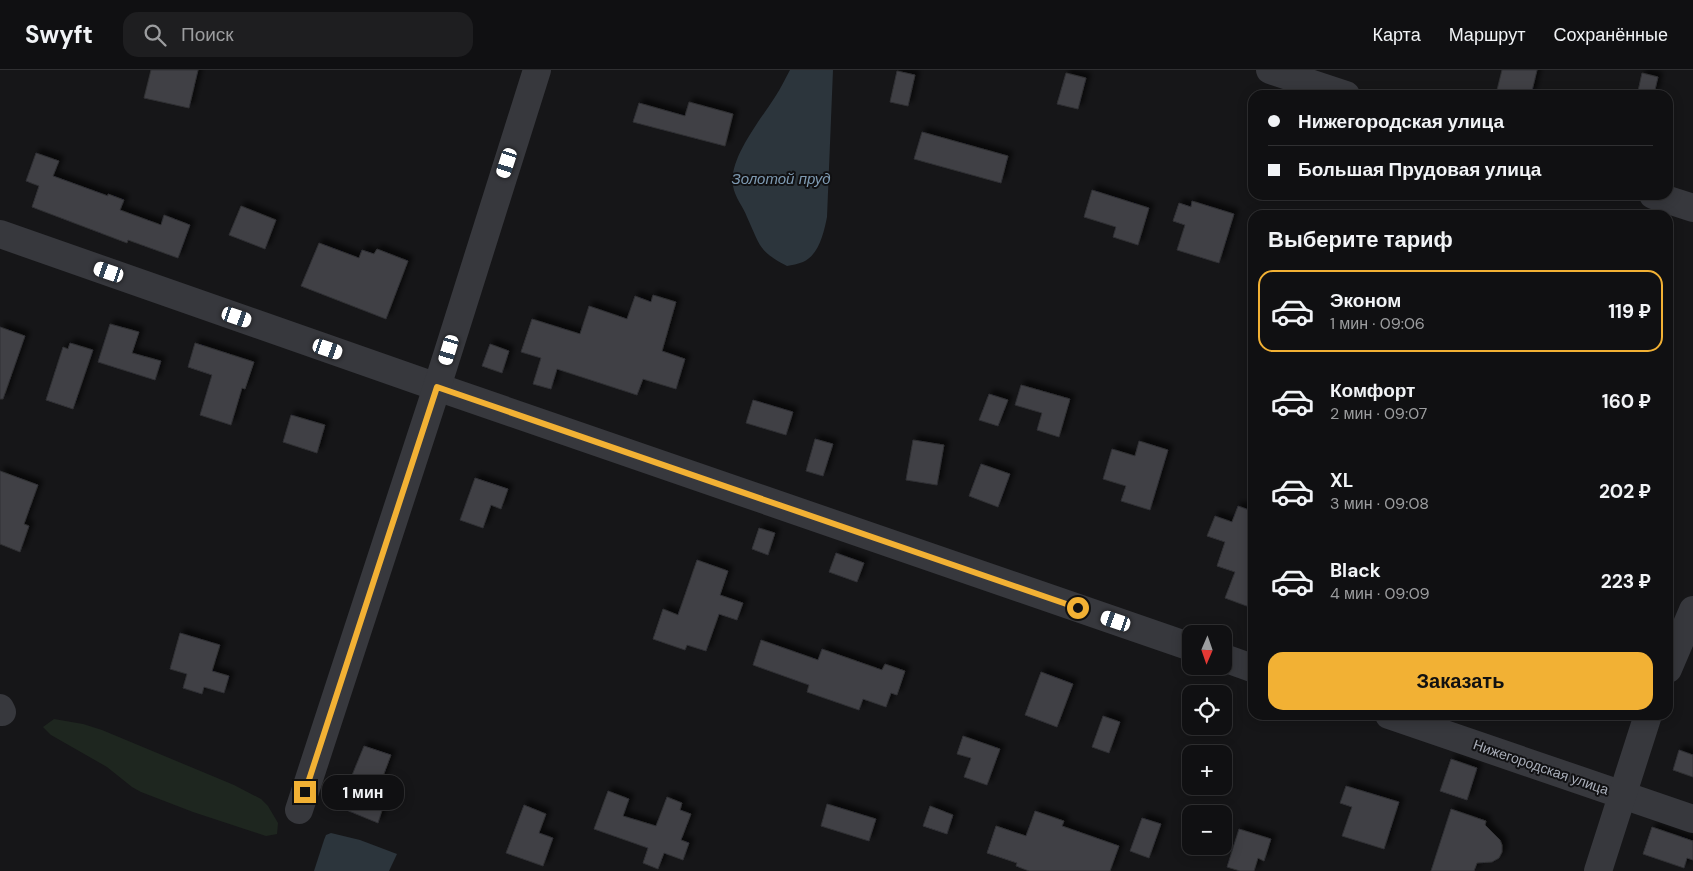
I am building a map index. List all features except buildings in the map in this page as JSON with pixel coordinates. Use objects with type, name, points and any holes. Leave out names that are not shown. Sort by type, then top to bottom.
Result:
[{"type":"street","points":[[299,810],[437,387],[537,70]]},
{"type":"street","points":[[1270,70],[1331,90]]},
{"type":"street","points":[[1668,200],[1693,208]]},
{"type":"street","points":[[0,234],[1182,644]]},
{"type":"street","points":[[1673,657],[1693,610]]},
{"type":"street","points":[[1232,661],[1248,667]]},
{"type":"street","name":"Нижегородская улица","points":[[1404,720],[1693,819]]},
{"type":"street","points":[[1598,871],[1646,720]]},
{"type":"shaded area","points":[[54,719],[83,724],[102,730],[234,785],[261,799],[268,806],[278,823],[277,834],[266,836],[193,812],[141,792],[107,767],[51,735],[43,727]]},
{"type":"water","name":"Золотой пруд","points":[[790,70],[833,70],[826,223],[817,249],[809,259],[787,266],[770,256],[761,246],[735,194],[733,175],[740,152]]},
{"type":"water","points":[[331,833],[360,840],[397,854],[389,871],[314,871],[326,835]]},
{"type":"route","points":[[305,792],[437,387],[1078,608]]}]
